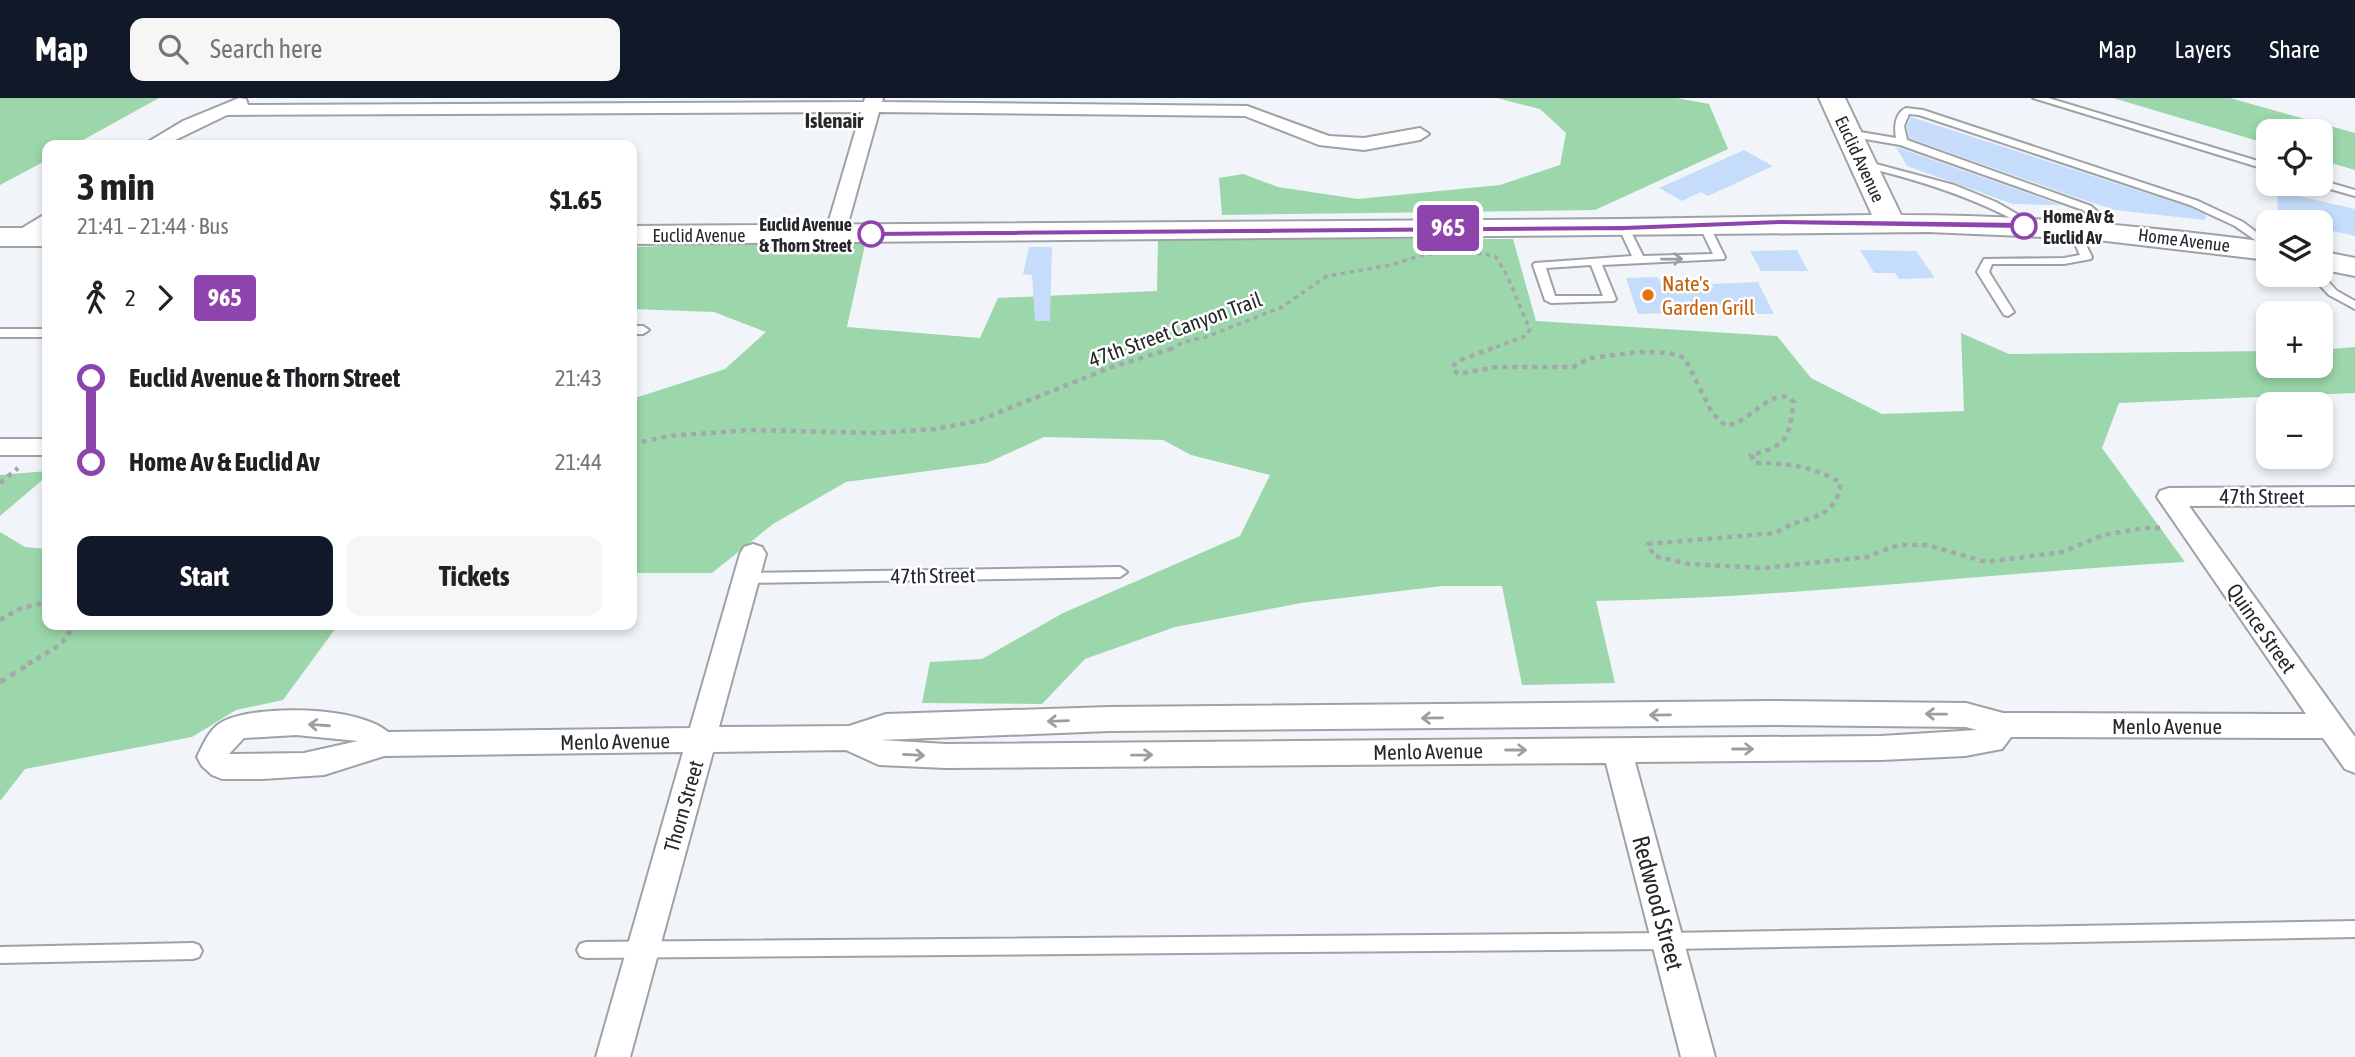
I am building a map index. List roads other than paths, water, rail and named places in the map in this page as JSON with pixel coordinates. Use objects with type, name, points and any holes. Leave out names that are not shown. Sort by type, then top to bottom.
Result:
[{"type":"main road","name":"Euclid Avenue","points":[[637,235],[1624,228],[1781,222],[1890,222],[1832,98]]},
{"type":"main road","name":"Home Avenue","points":[[1890,222],[2033,226],[2256,247]]},
{"type":"main road","points":[[2333,263],[2355,267]]},
{"type":"street","points":[[162,140],[251,98]]},
{"type":"street","points":[[224,110],[873,103],[1247,111],[1275,119],[1326,141],[1364,144],[1420,134]]},
{"type":"street","points":[[835,234],[873,103]]},
{"type":"street","points":[[23,237],[42,223]]},
{"type":"street","points":[[0,447],[42,445]]},
{"type":"street","name":"47th Street","points":[[2169,497],[2355,496]]},
{"type":"street","name":"Quince Street","points":[[2169,497],[2355,760]]},
{"type":"street","name":"Thorn Street","points":[[613,1057],[750,566]]},
{"type":"street","name":"Menlo Avenue","points":[[382,744],[849,738],[886,726],[1109,719],[1771,713],[1966,715],[2003,725],[2331,726]]},
{"type":"street","name":"Menlo Avenue","points":[[849,738],[879,753],[946,756],[1881,748],[1992,740],[2003,725]]},
{"type":"street","name":"Redwood Street","points":[[1617,750],[1698,1057]]},
{"type":"lane","points":[[2038,98],[2256,163]]},
{"type":"lane","points":[[1902,142],[1899,126],[1906,111],[1920,112],[2194,203],[2239,224],[2256,238]]},
{"type":"lane","points":[[1848,132],[1902,142],[2087,208],[2116,232]]},
{"type":"lane","points":[[1861,163],[1902,171],[1984,199],[2033,226]]},
{"type":"lane","points":[[2333,187],[2355,193]]},
{"type":"lane","points":[[1596,263],[1610,299],[1550,300],[1539,265],[1720,257],[1704,226]]},
{"type":"lane","points":[[1624,228],[1639,259]]},
{"type":"lane","points":[[2008,312],[1983,272],[1988,261],[2064,261],[2087,257],[2073,229]]},
{"type":"lane","points":[[2325,287],[2344,301],[2355,305]]},
{"type":"lane","points":[[0,332],[42,332]]},
{"type":"lane","name":"47th Street","points":[[750,566],[1120,572]]},
{"type":"lane","points":[[586,950],[1668,941],[2355,929]]},
{"type":"lane","points":[[0,955],[193,951]]},
{"type":"place","name":"Home Av & Euclid Av","points":[[2024,226]]},
{"type":"place","name":"Euclid Avenue & Thorn Street","points":[[871,234]]},
{"type":"place","name":"Nate's Garden Grill","points":[[1648,295]]},
{"type":"district","name":"Islenair","points":[[834,120]]}]
